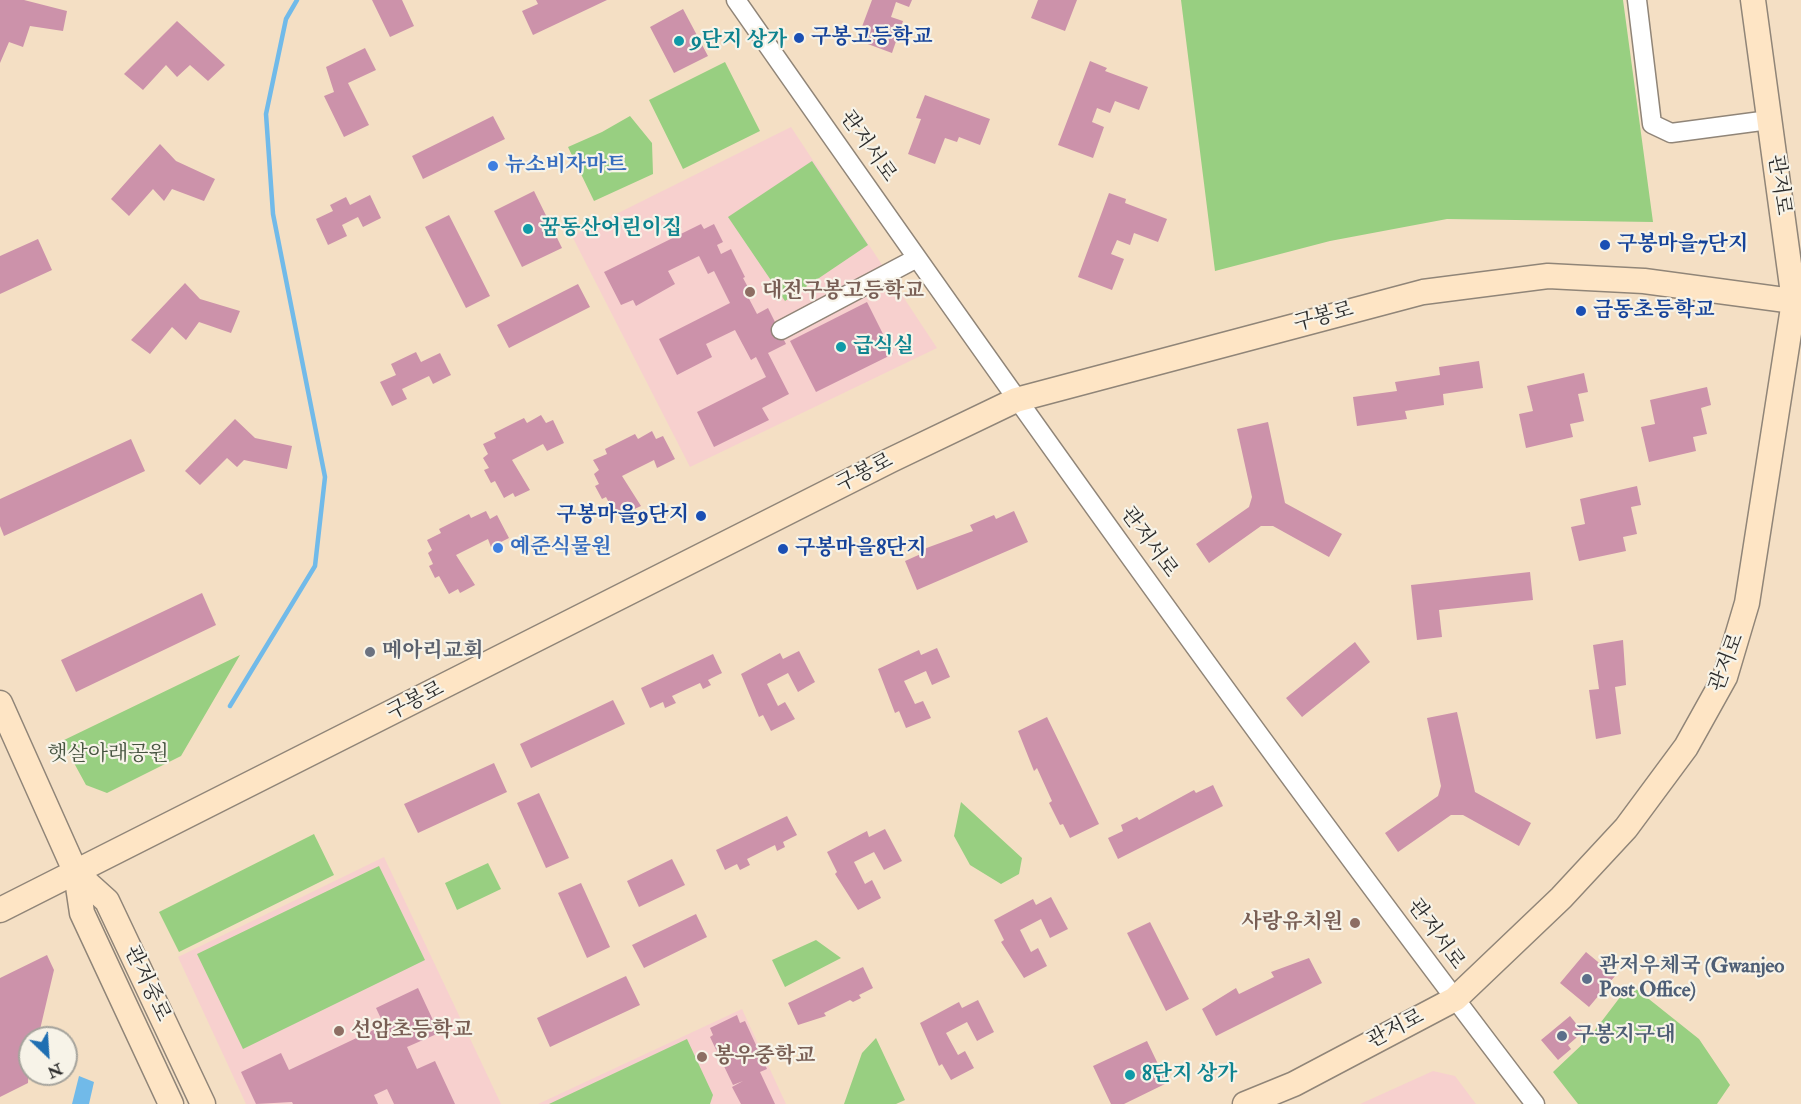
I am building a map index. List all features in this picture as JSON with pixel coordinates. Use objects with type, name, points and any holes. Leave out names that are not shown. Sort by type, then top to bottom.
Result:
[{"type":"street","name":"관저서로","points":[[736,0],[1016,400],[1455,999],[1535,1104]]},
{"type":"street","points":[[1637,0],[1652,124],[1671,133],[1769,120]]},
{"type":"street","name":"관저로","points":[[1245,1104],[1294,1084],[1455,999],[1561,898],[1626,828],[1686,747],[1719,692],[1740,634],[1747,603],[1797,302],[1769,120],[1754,0]]},
{"type":"street","points":[[781,330],[917,258]]},
{"type":"street","name":"구봉로","points":[[0,910],[891,460],[1016,400],[1423,291],[1548,276],[1644,281],[1797,302]]},
{"type":"street","name":"관저중로","points":[[0,703],[76,873],[82,913],[171,1104]]},
{"type":"street","name":"관저중로","points":[[76,873],[107,901],[203,1104]]},
{"type":"shaded area","name":"대전구봉고등학교","points":[[791,127],[937,348],[690,467],[572,236]]},
{"type":"shaded area","name":"선암초등학교","points":[[384,857],[501,1104],[246,1104],[178,957]]},
{"type":"shaded area","name":"봉우중학교","points":[[742,1009],[786,1104],[538,1104]]},
{"type":"shaded area","points":[[1433,1071],[1455,1076],[1476,1104],[1360,1104]]},
{"type":"green space","points":[[1181,0],[1623,0],[1653,222],[1447,219],[1330,241],[1215,271]]},
{"type":"green space","points":[[725,62],[760,131],[683,169],[649,100]]},
{"type":"green space","points":[[630,116],[652,143],[653,174],[594,201],[568,147]]},
{"type":"green space","points":[[812,161],[868,245],[785,301],[728,217]]},
{"type":"green space","name":"햇살아래공원","points":[[240,655],[181,756],[107,793],[86,785],[62,741]]},
{"type":"green space","points":[[961,802],[1022,858],[1019,874],[1001,884],[970,865],[954,836]]},
{"type":"green space","points":[[314,834],[334,875],[179,952],[159,912]]},
{"type":"green space","points":[[488,863],[501,889],[457,910],[445,883]]},
{"type":"green space","points":[[379,866],[425,960],[243,1049],[197,954]]},
{"type":"green space","points":[[816,940],[841,958],[785,987],[772,960]]},
{"type":"green space","points":[[1630,984],[1699,1039],[1730,1085],[1717,1104],[1578,1104],[1553,1072],[1589,1038]]},
{"type":"green space","points":[[876,1038],[905,1100],[896,1104],[844,1104],[862,1053]]},
{"type":"green space","points":[[687,1039],[713,1095],[710,1104],[549,1104]]},
{"type":"water","points":[[79,1076],[94,1082],[89,1104],[72,1104]]},
{"type":"building","points":[[0,0],[24,0],[67,11],[63,31],[30,26],[23,47],[9,42],[0,63]]},
{"type":"building","points":[[372,0],[402,0],[414,26],[390,37]]},
{"type":"building","points":[[536,0],[607,0],[533,35],[522,11],[538,4]]},
{"type":"building","points":[[872,0],[912,0],[909,7],[896,2],[891,17],[903,21],[892,53],[857,40]]},
{"type":"building","points":[[1038,0],[1077,0],[1065,31],[1031,18]]},
{"type":"building","name":"9단지 상가","points":[[683,9],[708,56],[674,73],[650,27]]},
{"type":"building","points":[[177,21],[225,65],[208,81],[190,65],[177,77],[166,65],[143,90],[124,74]]},
{"type":"building","points":[[365,48],[376,70],[348,83],[369,125],[344,137],[324,96],[334,92],[326,67]]},
{"type":"building","points":[[1090,61],[1107,68],[1105,71],[1148,87],[1139,110],[1115,101],[1110,113],[1097,108],[1092,122],[1104,127],[1093,158],[1058,145]]},
{"type":"building","points":[[925,95],[990,119],[980,145],[959,137],[957,142],[945,138],[935,164],[908,154],[921,119],[916,118]]},
{"type":"building","points":[[493,116],[505,139],[423,179],[412,156]]},
{"type":"building","points":[[160,144],[176,161],[215,179],[204,201],[172,189],[164,201],[153,189],[129,216],[111,199]]},
{"type":"building","name":"꿈동산어린이집","points":[[534,191],[562,248],[522,267],[494,211]]},
{"type":"building","points":[[1109,193],[1126,199],[1125,203],[1167,219],[1158,242],[1134,233],[1130,245],[1117,240],[1111,254],[1124,259],[1112,290],[1078,277]]},
{"type":"building","points":[[370,195],[381,218],[363,227],[358,217],[342,225],[347,236],[328,245],[316,219],[333,211],[330,205],[346,197],[350,205]]},
{"type":"building","points":[[449,215],[490,296],[466,308],[425,227]]},
{"type":"building","points":[[701,224],[704,229],[714,224],[723,242],[717,245],[721,254],[731,249],[745,277],[743,278],[750,291],[746,293],[757,314],[768,308],[786,344],[768,353],[789,394],[762,408],[769,420],[714,447],[697,412],[766,377],[756,357],[751,360],[735,330],[706,344],[712,357],[677,375],[659,339],[730,303],[714,271],[708,274],[699,256],[668,271],[675,284],[636,306],[633,300],[621,305],[604,272]]},
{"type":"building","points":[[38,239],[52,270],[0,294],[0,256]]},
{"type":"building","points":[[185,283],[200,299],[240,311],[231,333],[199,322],[186,340],[172,327],[150,354],[131,340]]},
{"type":"building","points":[[578,284],[590,307],[509,348],[497,325]]},
{"type":"building","name":"급식실","points":[[867,302],[893,354],[816,392],[790,341]]},
{"type":"building","points":[[416,352],[421,362],[440,353],[451,375],[433,384],[429,376],[402,389],[407,399],[392,406],[380,382],[396,375],[391,364]]},
{"type":"building","points":[[1479,361],[1483,388],[1443,394],[1444,405],[1405,411],[1407,419],[1357,426],[1353,397],[1397,391],[1395,382],[1440,375],[1439,367]]},
{"type":"building","points":[[1584,373],[1588,392],[1578,394],[1584,421],[1570,424],[1573,437],[1526,448],[1519,414],[1533,411],[1527,386]]},
{"type":"building","points":[[1707,387],[1711,405],[1701,408],[1707,434],[1693,437],[1696,451],[1649,462],[1641,427],[1655,424],[1650,400]]},
{"type":"building","points":[[541,415],[546,423],[553,420],[564,443],[547,451],[543,444],[512,460],[530,490],[515,497],[513,493],[504,498],[495,481],[491,483],[484,470],[489,468],[483,458],[488,454],[483,444],[496,438],[494,433],[524,418],[527,423]]},
{"type":"building","points":[[235,419],[255,438],[292,446],[287,469],[244,460],[237,467],[227,458],[200,485],[185,471]]},
{"type":"building","points":[[1268,422],[1285,503],[1342,534],[1329,557],[1273,526],[1261,526],[1209,563],[1196,544],[1249,507],[1252,497],[1237,429]]},
{"type":"building","points":[[652,431],[656,439],[663,436],[675,459],[657,468],[654,460],[622,476],[641,506],[626,513],[624,510],[615,514],[606,497],[602,499],[595,486],[599,484],[594,474],[599,470],[593,460],[607,454],[605,449],[635,434],[638,439]]},
{"type":"building","points":[[131,439],[145,471],[4,536],[0,526],[0,499]]},
{"type":"building","points":[[1637,486],[1641,505],[1631,507],[1637,534],[1623,537],[1626,551],[1579,561],[1571,527],[1585,524],[1580,499]]},
{"type":"building","points":[[486,511],[490,519],[497,515],[509,538],[491,547],[488,539],[456,555],[475,585],[460,593],[458,589],[449,594],[439,576],[435,578],[429,566],[433,564],[428,553],[432,550],[427,540],[441,533],[439,529],[469,514],[471,518]]},
{"type":"building","points":[[1014,511],[1028,542],[917,590],[905,561],[923,553],[921,550],[973,531],[970,525],[994,515],[996,519]]},
{"type":"building","points":[[1530,572],[1533,600],[1439,610],[1442,637],[1417,640],[1411,585]]},
{"type":"building","points":[[202,593],[216,625],[76,692],[61,660]]},
{"type":"building","points":[[1623,640],[1626,685],[1615,687],[1621,734],[1596,739],[1589,690],[1599,689],[1593,645]]},
{"type":"building","points":[[1355,642],[1370,662],[1302,717],[1286,698]]},
{"type":"building","points":[[937,648],[950,677],[932,685],[926,671],[904,681],[915,704],[923,701],[931,718],[906,728],[899,711],[895,713],[878,669],[919,650],[921,655]]},
{"type":"building","points":[[799,651],[815,682],[798,692],[788,673],[767,684],[778,706],[785,702],[795,719],[771,731],[763,715],[759,717],[741,674],[780,653],[783,659]]},
{"type":"building","points":[[713,654],[722,673],[708,680],[711,685],[703,689],[700,683],[672,696],[676,703],[665,708],[663,702],[650,708],[641,688]]},
{"type":"building","points":[[613,700],[625,724],[531,768],[520,744]]},
{"type":"building","points":[[1457,712],[1475,792],[1531,823],[1519,846],[1463,815],[1451,815],[1398,852],[1385,833],[1438,796],[1441,786],[1427,718]]},
{"type":"building","points":[[1047,717],[1099,824],[1070,838],[1063,824],[1060,825],[1049,803],[1052,801],[1037,768],[1034,771],[1018,731]]},
{"type":"building","points":[[494,763],[507,792],[418,833],[404,804]]},
{"type":"building","points":[[1213,785],[1223,806],[1118,859],[1108,838],[1123,831],[1121,825],[1137,817],[1139,820],[1194,790],[1196,793]]},
{"type":"building","points":[[539,793],[569,858],[546,868],[517,803]]},
{"type":"building","points":[[787,816],[797,835],[783,842],[785,847],[777,851],[775,845],[747,859],[750,865],[740,870],[737,864],[725,870],[716,850]]},
{"type":"building","points":[[885,829],[902,861],[884,870],[874,852],[854,862],[865,884],[872,880],[881,898],[858,910],[835,874],[837,872],[827,852],[867,831],[869,837]]},
{"type":"building","points":[[672,859],[685,885],[639,907],[627,881]]},
{"type":"building","points":[[581,883],[610,947],[587,958],[558,893]]},
{"type":"building","points":[[1051,897],[1068,929],[1050,938],[1041,919],[1020,930],[1031,952],[1038,948],[1047,966],[1024,978],[1001,942],[1004,940],[994,920],[1033,899],[1036,905]]},
{"type":"building","points":[[696,914],[707,937],[644,968],[632,945]]},
{"type":"building","points":[[1150,922],[1189,999],[1166,1011],[1127,933]]},
{"type":"building","name":"관저우체국 (Gwanjeo Post Office)","points":[[1586,952],[1615,976],[1589,1007],[1560,983]]},
{"type":"building","points":[[47,955],[54,970],[41,1026],[18,1026],[18,1086],[22,1086],[0,1097],[0,978]]},
{"type":"building","points":[[1309,958],[1322,983],[1216,1036],[1202,1009],[1236,988],[1239,994],[1274,977],[1271,972]]},
{"type":"building","points":[[863,967],[873,988],[859,995],[861,998],[853,1002],[850,1000],[824,1013],[826,1016],[798,1025],[788,1003]]},
{"type":"building","points":[[626,976],[640,1005],[550,1047],[537,1018]]},
{"type":"building","points":[[418,988],[439,1033],[407,1047],[417,1069],[435,1061],[455,1104],[394,1104],[387,1089],[374,1095],[378,1104],[293,1104],[292,1102],[256,1104],[241,1072],[281,1053],[289,1070],[384,1025],[376,1008]]},
{"type":"building","points":[[978,1000],[994,1032],[977,1041],[967,1022],[946,1033],[958,1055],[965,1051],[974,1068],[951,1080],[942,1064],[939,1066],[920,1023],[959,1002],[962,1008]]},
{"type":"building","points":[[737,1015],[740,1023],[745,1021],[767,1069],[760,1072],[775,1104],[741,1104],[732,1087],[743,1081],[733,1085],[710,1037],[713,1035],[710,1028]]},
{"type":"building","name":"구봉지구대","points":[[1570,1016],[1583,1032],[1568,1045],[1571,1049],[1558,1060],[1541,1040]]},
{"type":"building","name":"8단지 상가","points":[[1147,1041],[1167,1083],[1124,1104],[1111,1104],[1093,1066]]},
{"type":"waterway","points":[[230,706],[315,566],[325,477],[273,214],[266,114],[286,19],[297,0]]},
{"type":"place","name":"구봉고등학교","points":[[799,38]]},
{"type":"place","name":"9단지 상가","points":[[679,41]]},
{"type":"place","name":"뉴소비자마트","points":[[493,166]]},
{"type":"place","name":"꿈동산어린이집","points":[[528,229]]},
{"type":"place","name":"구봉마을7단지","points":[[1605,245]]},
{"type":"place","name":"대전구봉고등학교","points":[[750,292]]},
{"type":"place","name":"금동초등학교","points":[[1581,311]]},
{"type":"place","name":"급식실","points":[[841,347]]},
{"type":"place","name":"구봉마을9단지","points":[[701,516]]},
{"type":"place","name":"예준식물원","points":[[498,548]]},
{"type":"place","name":"구봉마을8단지","points":[[783,549]]},
{"type":"place","name":"메아리교회","points":[[370,652]]},
{"type":"place","name":"사랑유치원","points":[[1355,923]]},
{"type":"place","name":"관저우체국 (Gwanjeo Post Office)","points":[[1587,979]]},
{"type":"place","name":"선암초등학교","points":[[339,1031]]},
{"type":"place","name":"구봉지구대","points":[[1562,1036]]},
{"type":"place","name":"봉우중학교","points":[[702,1057]]},
{"type":"place","name":"8단지 상가","points":[[1130,1075]]}]
